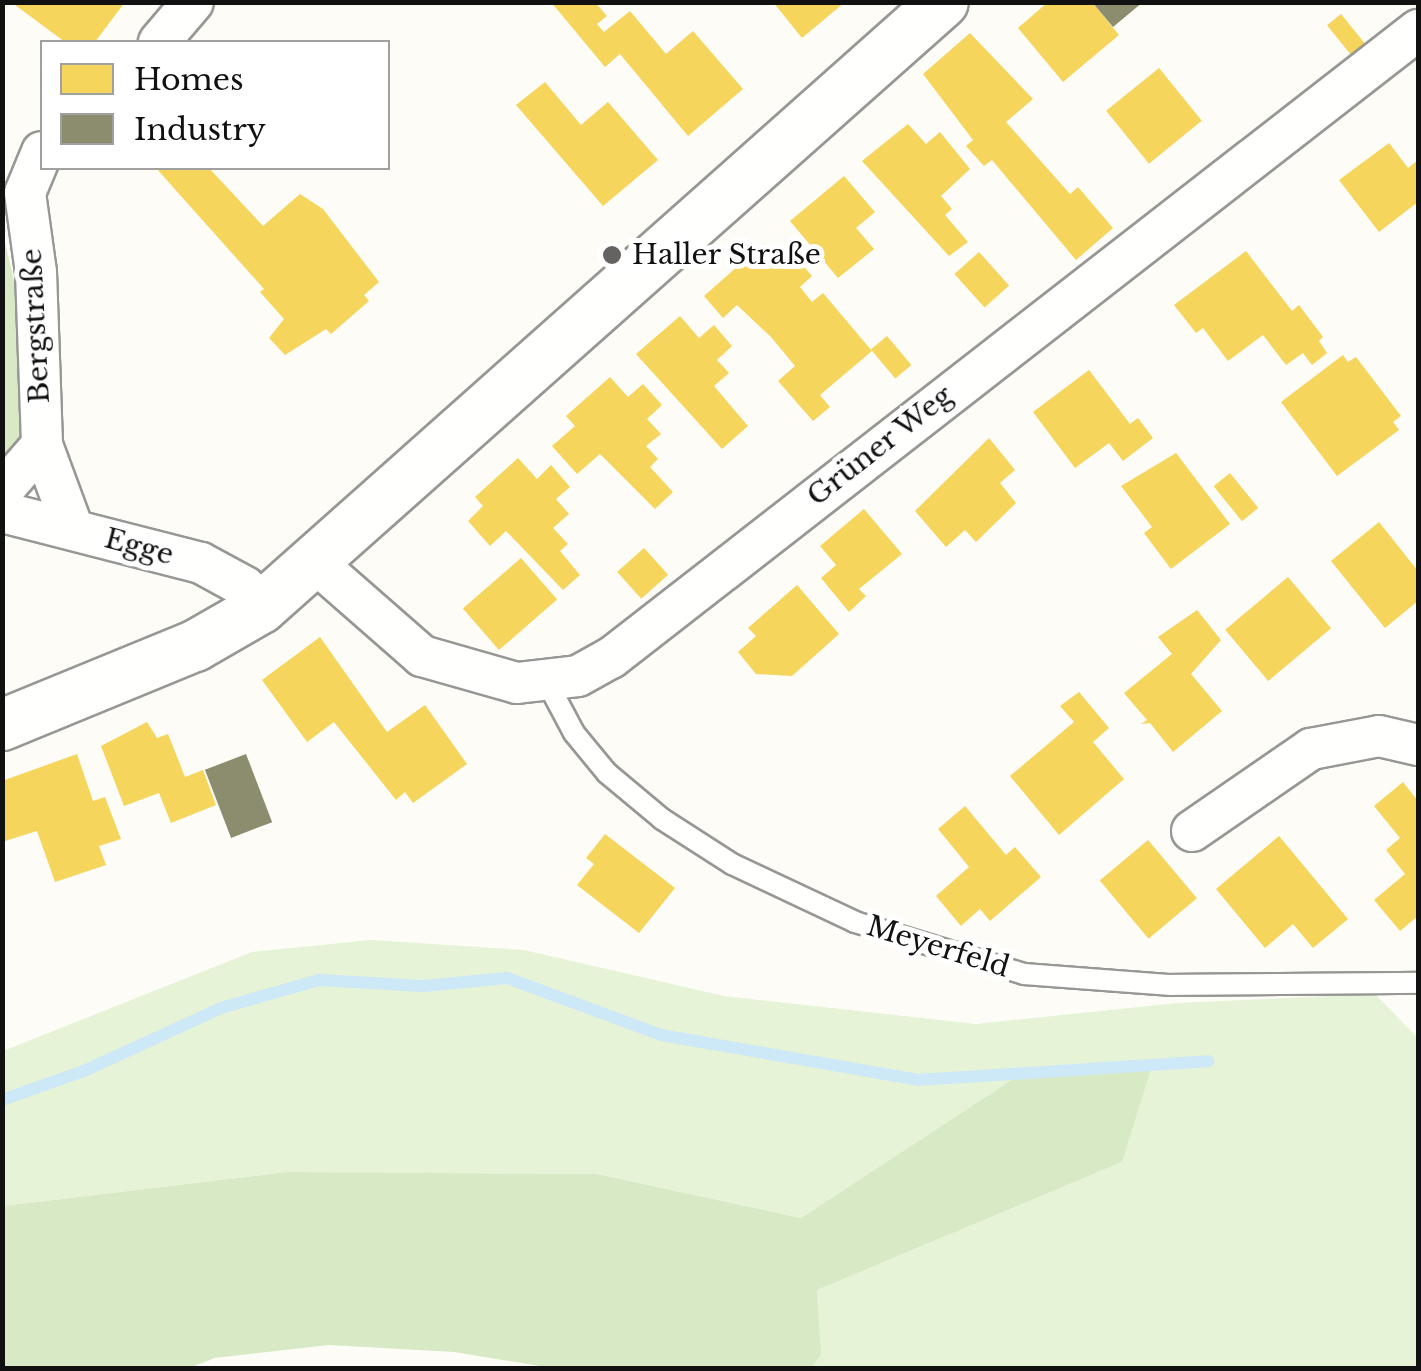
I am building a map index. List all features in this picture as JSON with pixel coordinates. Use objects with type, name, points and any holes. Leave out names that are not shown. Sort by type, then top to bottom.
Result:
[{"type":"street","points":[[161,40],[193,2]]},
{"type":"street","points":[[2,726],[195,646],[261,608],[317,564],[795,128],[943,2]]},
{"type":"street","name":"Grüner Weg","points":[[317,564],[422,656],[517,683],[548,684],[611,658],[1418,30]]},
{"type":"street","name":"Bergstraße","points":[[40,157],[24,193],[36,272],[42,445],[73,529]]},
{"type":"street","points":[[2,491],[42,445]]},
{"type":"street","name":"Egge","points":[[2,512],[228,574],[261,608]]},
{"type":"street","points":[[1192,831],[1311,749],[1379,736],[1418,746]]},
{"type":"lane","name":"Meyerfeld","points":[[548,684],[574,733],[607,774],[662,819],[732,864],[855,922],[1024,974],[1172,984],[1418,983]]},
{"type":"green space","points":[[2,230],[22,314],[26,425],[2,470]]},
{"type":"green space","points":[[371,940],[524,950],[724,996],[976,1024],[1177,1003],[1375,994],[1416,1036],[1418,1049],[1418,1368],[811,1368],[820,1355],[817,1290],[1122,1162],[1016,1077],[801,1218],[597,1174],[287,1172],[3,1206],[3,1051],[252,952]]},
{"type":"green space","points":[[1151,1069],[1122,1162],[817,1290],[821,1355],[811,1368],[552,1368],[454,1352],[329,1345],[215,1358],[189,1368],[3,1368],[3,1206],[287,1172],[597,1174],[801,1218],[1016,1077]]},
{"type":"building: Homes","points":[[11,2],[125,2],[96,40],[62,40]]},
{"type":"building: Homes","points":[[551,2],[595,2],[607,16],[597,24],[604,32],[630,11],[666,54],[693,31],[743,89],[688,136],[620,54],[605,67]]},
{"type":"building: Homes","points":[[773,2],[845,2],[802,38]]},
{"type":"building: Homes","points":[[1048,2],[1092,2],[1119,35],[1063,82],[1018,28]]},
{"type":"building: Homes","points":[[1341,14],[1369,48],[1355,60],[1327,25]]},
{"type":"building: Homes","points":[[970,33],[1033,99],[1006,122],[1070,194],[1078,187],[1113,228],[1076,260],[992,160],[984,166],[966,146],[973,140],[923,74]]},
{"type":"building: Homes","points":[[1159,68],[1202,121],[1149,164],[1106,111]]},
{"type":"building: Homes","points":[[545,82],[581,125],[608,102],[658,160],[603,206],[516,105]]},
{"type":"building: Homes","points":[[908,124],[926,144],[940,132],[970,169],[941,196],[952,209],[945,215],[968,242],[949,256],[862,161]]},
{"type":"building: Homes","points":[[1389,143],[1408,168],[1418,160],[1418,202],[1379,232],[1339,180]]},
{"type":"building: Homes","points":[[158,170],[211,170],[263,226],[300,194],[323,209],[379,282],[364,295],[369,301],[331,334],[326,329],[285,355],[269,338],[284,319],[260,292],[264,289]]},
{"type":"building: Homes","points":[[844,176],[875,212],[856,228],[874,249],[838,278],[790,221]]},
{"type":"building: Homes","points":[[764,243],[773,255],[785,245],[812,276],[800,287],[812,302],[823,293],[872,351],[820,395],[830,407],[813,421],[778,381],[795,366],[771,337],[737,305],[723,318],[704,296]]},
{"type":"building: Homes","points":[[1246,251],[1292,311],[1299,305],[1323,337],[1319,341],[1327,353],[1312,365],[1303,353],[1286,365],[1263,335],[1228,361],[1203,328],[1196,333],[1174,305]]},
{"type":"building: Homes","points":[[979,252],[1009,285],[985,308],[954,274]]},
{"type":"building: Homes","points":[[680,316],[699,338],[714,325],[732,346],[717,360],[729,373],[714,386],[748,426],[722,449],[636,354]]},
{"type":"building: Homes","points":[[887,336],[911,365],[895,379],[871,349]]},
{"type":"building: Homes","points":[[1343,355],[1348,362],[1356,357],[1401,416],[1393,422],[1399,430],[1337,476],[1281,402]]},
{"type":"building: Homes","points":[[1089,370],[1130,424],[1138,418],[1153,438],[1123,461],[1109,443],[1075,468],[1033,412]]},
{"type":"building: Homes","points":[[610,377],[628,397],[643,384],[662,405],[647,419],[661,434],[646,446],[658,459],[650,467],[673,492],[655,509],[600,454],[577,474],[552,446],[575,426],[566,416]]},
{"type":"building: Homes","points":[[989,438],[1015,470],[1000,483],[1016,503],[976,542],[965,530],[946,547],[915,511]]},
{"type":"building: Homes","points":[[1176,453],[1230,524],[1171,569],[1144,533],[1152,527],[1121,486]]},
{"type":"building: Homes","points":[[518,458],[537,479],[551,465],[570,487],[556,499],[569,514],[553,528],[568,544],[560,551],[580,575],[563,590],[506,531],[490,546],[468,521],[483,506],[475,497]]},
{"type":"building: Homes","points":[[1230,473],[1258,508],[1242,521],[1214,486]]},
{"type":"building: Homes","points":[[864,509],[902,554],[859,589],[866,596],[849,612],[821,578],[836,565],[820,546]]},
{"type":"building: Homes","points":[[1379,522],[1418,571],[1418,601],[1385,628],[1331,561]]},
{"type":"building: Homes","points":[[644,548],[668,575],[641,599],[617,572]]},
{"type":"building: Homes","points":[[521,558],[557,600],[499,650],[463,609]]},
{"type":"building: Homes","points":[[1288,577],[1331,628],[1268,681],[1225,630]]},
{"type":"building: Homes","points":[[797,585],[839,634],[792,676],[756,674],[738,652],[756,636],[748,628]]},
{"type":"building: Homes","points":[[1197,610],[1221,640],[1191,674],[1222,711],[1173,752],[1150,723],[1141,724],[1147,720],[1124,693],[1172,654],[1158,637]]},
{"type":"building: Homes","points":[[320,637],[387,732],[425,705],[467,764],[413,803],[405,792],[396,800],[334,722],[307,742],[262,680]]},
{"type":"building: Homes","points":[[1079,692],[1109,728],[1093,742],[1124,779],[1059,835],[1010,776],[1074,722],[1060,706]]},
{"type":"building: Homes","points":[[147,722],[157,738],[168,734],[185,777],[203,770],[216,805],[171,823],[159,793],[124,806],[101,746]]},
{"type":"building: Homes","points":[[77,754],[93,801],[105,797],[121,839],[99,846],[106,865],[55,882],[37,831],[2,842],[2,781]]},
{"type":"building: Homes","points":[[1403,782],[1418,801],[1418,916],[1400,931],[1374,900],[1405,874],[1386,850],[1400,838],[1374,806]]},
{"type":"building: Homes","points":[[965,806],[1006,855],[1015,847],[1041,877],[990,921],[980,909],[961,926],[936,896],[969,867],[938,829]]},
{"type":"building: Homes","points":[[605,834],[675,888],[639,933],[577,885],[594,864],[586,858]]},
{"type":"building: Homes","points":[[1279,836],[1348,919],[1313,948],[1293,924],[1265,948],[1216,889]]},
{"type":"building: Homes","points":[[1148,840],[1197,898],[1149,939],[1100,880]]},
{"type":"building: Industry","points":[[1092,2],[1143,2],[1113,27]]},
{"type":"building: Industry","points":[[246,754],[272,822],[231,838],[205,770]]},
{"type":"waterway","points":[[2,1100],[84,1071],[221,1008],[319,980],[423,986],[507,978],[661,1035],[918,1080],[1208,1061]]},
{"type":"place","name":"Haller Straße","points":[[612,255]]}]
